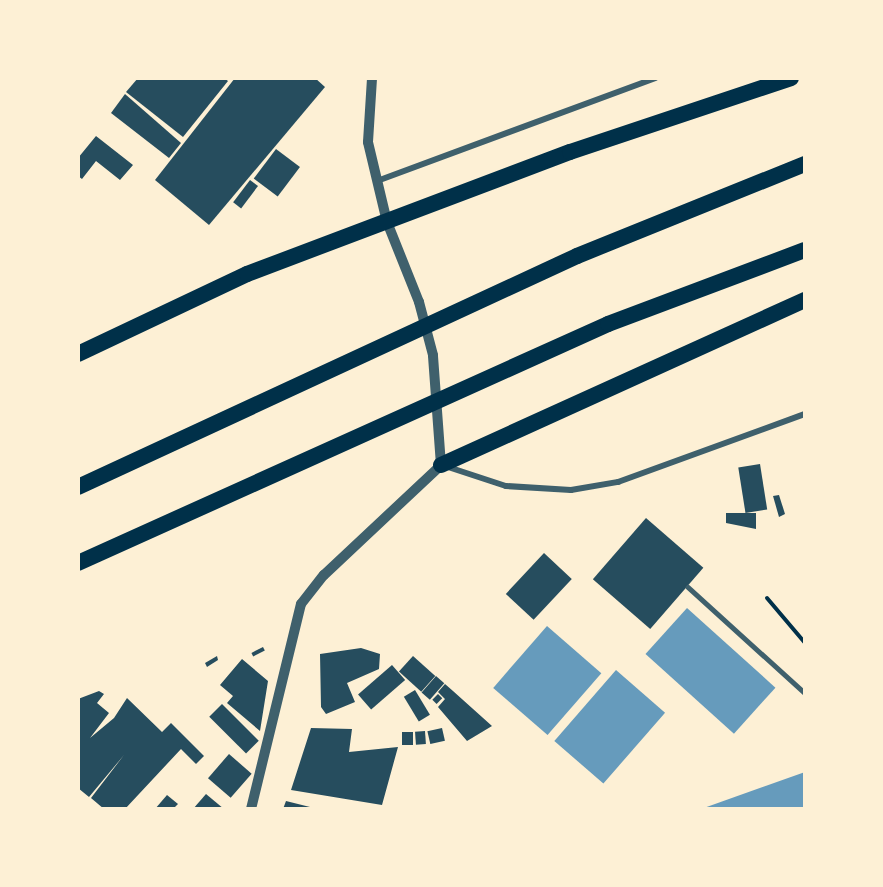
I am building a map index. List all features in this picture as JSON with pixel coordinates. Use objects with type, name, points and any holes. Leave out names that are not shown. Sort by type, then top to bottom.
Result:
[{"type":"highway","points":[[78,354],[247,274],[791,78]]},
{"type":"highway","points":[[78,487],[577,256],[805,164]]},
{"type":"highway","points":[[78,563],[608,324],[805,250]]},
{"type":"highway","points":[[441,465],[805,300]]},
{"type":"street","points":[[372,78],[368,142],[387,222],[419,302],[433,355],[441,465]]},
{"type":"street","points":[[377,181],[656,78]]},
{"type":"street","points":[[441,465],[506,486],[572,490],[618,482],[805,414]]},
{"type":"street","points":[[251,809],[301,604],[324,575],[441,465]]},
{"type":"lane","points":[[688,587],[805,693]]},
{"type":"path","points":[[767,598],[805,643]]},
{"type":"water","points":[[687,608],[775,688],[734,734],[646,654]]},
{"type":"water","points":[[547,626],[601,673],[548,735],[493,688]]},
{"type":"water","points":[[616,670],[665,713],[603,784],[554,741]]},
{"type":"water","points":[[805,772],[805,809],[701,809]]},
{"type":"building","points":[[138,78],[224,78],[228,81],[183,137],[126,92]]},
{"type":"building","points":[[235,78],[315,78],[325,87],[209,225],[155,180]]},
{"type":"building","points":[[125,94],[181,143],[169,158],[111,113]]},
{"type":"building","points":[[96,136],[133,165],[120,180],[96,161],[82,179],[78,176],[78,158]]},
{"type":"building","points":[[276,149],[300,167],[278,197],[254,179]]},
{"type":"building","points":[[250,180],[258,186],[241,208],[233,202]]},
{"type":"building","points":[[760,464],[767,509],[745,513],[738,467]]},
{"type":"building","points":[[779,495],[785,514],[779,517],[773,496]]},
{"type":"building","points":[[726,513],[756,513],[756,529],[726,523]]},
{"type":"building","points":[[646,518],[703,568],[650,629],[593,579]]},
{"type":"building","points":[[544,553],[572,579],[534,620],[506,594]]},
{"type":"building","points":[[263,647],[265,651],[253,656],[251,653]]},
{"type":"building","points":[[361,648],[380,654],[379,669],[347,683],[355,702],[326,714],[321,707],[320,654]]},
{"type":"building","points":[[217,656],[218,660],[207,667],[205,663]]},
{"type":"building","points":[[413,656],[435,676],[421,692],[399,672]]},
{"type":"building","points":[[242,659],[268,681],[260,731],[227,703],[233,696],[220,685]]},
{"type":"building","points":[[392,665],[405,680],[371,710],[358,695]]},
{"type":"building","points":[[436,676],[444,683],[430,700],[422,693]]},
{"type":"building","points":[[445,684],[492,726],[467,741],[438,707],[445,699],[438,692]]},
{"type":"building","points":[[415,690],[430,715],[419,722],[404,697]]},
{"type":"building","points":[[99,691],[104,694],[97,703],[109,713],[90,738],[114,718],[127,698],[162,732],[171,723],[204,756],[196,764],[181,749],[125,809],[104,809],[91,798],[124,755],[89,797],[78,788],[78,699]]},
{"type":"building","points":[[438,694],[442,698],[437,704],[432,700]]},
{"type":"building","points":[[222,704],[259,741],[246,753],[209,717]]},
{"type":"building","points":[[311,728],[352,729],[349,752],[398,747],[382,805],[291,790]]},
{"type":"building","points":[[442,728],[445,741],[430,744],[427,731]]},
{"type":"building","points":[[425,731],[426,744],[416,745],[415,732]]},
{"type":"building","points":[[402,732],[413,732],[413,745],[402,745]]},
{"type":"building","points":[[229,754],[252,774],[231,798],[208,778]]},
{"type":"building","points":[[206,794],[224,809],[193,809]]},
{"type":"building","points":[[167,795],[178,804],[173,809],[155,809]]},
{"type":"building","points":[[286,801],[314,808],[314,809],[283,809]]}]
